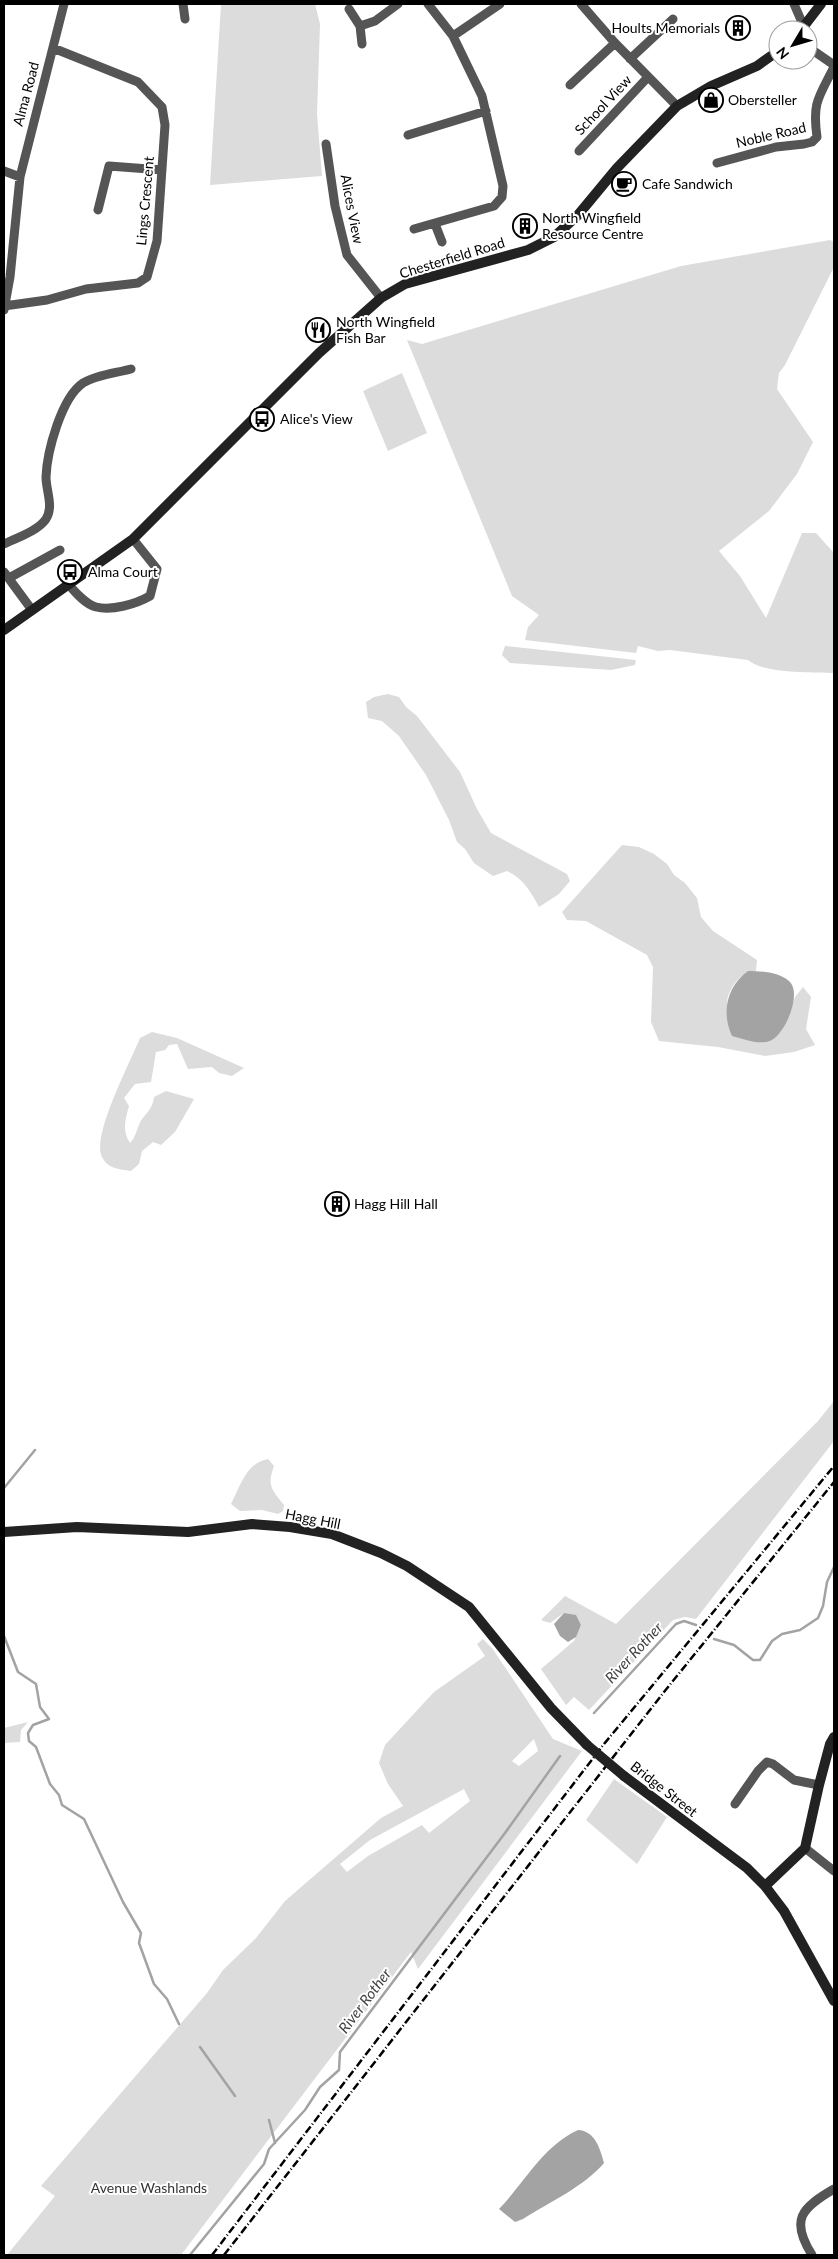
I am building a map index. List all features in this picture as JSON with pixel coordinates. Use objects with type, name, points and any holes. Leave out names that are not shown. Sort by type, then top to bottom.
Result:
[{"type":"street","name":"Alma Road","points":[[4,310],[20,177],[64,4]]},
{"type":"street","points":[[184,4],[185,19]]},
{"type":"street","points":[[360,26],[375,22],[398,4]]},
{"type":"street","points":[[414,229],[494,206],[502,197],[501,170],[482,96],[453,36],[428,4]]},
{"type":"street","points":[[453,36],[500,4]]},
{"type":"street","points":[[582,4],[615,43],[677,106]]},
{"type":"street","points":[[794,4],[800,20]]},
{"type":"street","points":[[809,20],[820,4]]},
{"type":"street","points":[[349,9],[360,26],[362,44]]},
{"type":"street","points":[[630,58],[673,19]]},
{"type":"street","points":[[570,85],[615,43]]},
{"type":"street","name":"Lings Crescent","points":[[4,306],[47,300],[86,289],[138,283],[147,276],[157,240],[165,125],[162,107],[138,82],[53,48]]},
{"type":"street","points":[[818,55],[834,66]]},
{"type":"street","name":"Chesterfield Road","points":[[4,630],[133,539],[319,353],[381,298],[405,284],[528,250],[554,236],[578,215],[617,168],[677,106],[711,86],[756,66],[768,58]]},
{"type":"street","name":"Noble Road","points":[[717,163],[776,147],[812,142],[817,137],[814,115],[815,105],[834,66]]},
{"type":"street","name":"School View","points":[[579,151],[648,77]]},
{"type":"street","points":[[408,135],[486,111]]},
{"type":"street","name":"Alices View","points":[[326,144],[335,206],[347,255],[381,298]]},
{"type":"street","points":[[98,210],[109,166],[162,170]]},
{"type":"street","points":[[4,172],[20,177]]},
{"type":"street","points":[[435,224],[442,242]]},
{"type":"street","points":[[4,544],[40,526],[48,516],[50,503],[46,478],[50,454],[59,422],[72,394],[90,380],[131,369]]},
{"type":"street","points":[[68,584],[83,599],[95,607],[107,608],[140,602],[150,596],[157,569],[133,539]]},
{"type":"street","points":[[32,610],[6,575],[60,550]]},
{"type":"street","name":"Hagg Hill","points":[[4,1532],[77,1527],[188,1532],[252,1524],[290,1527],[332,1534],[381,1553],[407,1566],[469,1607],[551,1708]]},
{"type":"street","name":"Bridge Street","points":[[551,1708],[586,1745],[746,1868],[765,1886],[784,1911],[834,2001]]},
{"type":"street","points":[[765,1886],[806,1848],[819,1785],[830,1744],[834,1737]]},
{"type":"street","points":[[735,1804],[758,1771],[767,1762],[773,1764],[794,1780],[819,1785]]},
{"type":"street","points":[[806,1848],[834,1871]]},
{"type":"street","points":[[812,2255],[799,2227],[804,2210],[816,2199],[834,2189]]},
{"type":"green space","points":[[221,4],[315,4],[320,24],[317,114],[322,176],[210,185]]},
{"type":"green space","points":[[830,240],[834,242],[834,267],[785,365],[779,373],[777,389],[813,442],[797,474],[769,511],[719,551],[740,576],[766,618],[802,533],[816,533],[834,553],[834,673],[776,670],[755,665],[748,660],[670,650],[658,651],[638,646],[636,653],[525,640],[528,627],[539,615],[512,596],[407,340],[422,344],[681,266]]},
{"type":"green space","points":[[402,373],[427,433],[388,451],[363,391]]},
{"type":"green space","points":[[505,646],[636,660],[635,665],[611,670],[510,663],[502,655]]},
{"type":"green space","points":[[388,694],[399,697],[406,707],[417,716],[460,772],[477,809],[491,833],[567,874],[570,881],[559,894],[539,907],[518,877],[507,871],[493,876],[474,863],[465,849],[457,842],[449,820],[426,775],[399,736],[382,721],[368,718],[366,702],[374,697]]},
{"type":"green space","points":[[622,845],[639,847],[654,854],[667,864],[674,875],[685,883],[697,898],[701,917],[713,931],[757,960],[756,971],[740,977],[728,997],[727,1003],[732,1035],[762,1042],[788,1019],[795,997],[803,987],[811,997],[806,1029],[815,1045],[794,1052],[765,1056],[718,1047],[659,1041],[651,1022],[653,967],[647,955],[586,921],[567,920],[562,912]]},
{"type":"green space","points":[[152,1032],[177,1038],[244,1068],[232,1076],[219,1073],[212,1067],[188,1069],[177,1044],[169,1045],[165,1050],[156,1052],[151,1082],[135,1084],[124,1098],[129,1106],[125,1130],[130,1143],[141,1121],[152,1106],[154,1097],[166,1091],[194,1099],[175,1132],[161,1145],[153,1142],[142,1151],[139,1164],[131,1171],[118,1169],[107,1164],[102,1157],[100,1147],[102,1133],[114,1098],[140,1038]]},
{"type":"green space","points":[[834,1401],[834,1441],[696,1619],[685,1617],[673,1620],[589,1710],[574,1697],[566,1705],[541,1669],[574,1641],[581,1625],[564,1613],[550,1623],[541,1620],[565,1596],[616,1624],[818,1421]]},
{"type":"green space","points":[[268,1459],[274,1466],[271,1478],[272,1487],[284,1505],[283,1511],[278,1514],[262,1510],[240,1511],[231,1504],[241,1482],[254,1465]]},
{"type":"green space","name":"Avenue Washlands","points":[[483,1639],[492,1648],[553,1739],[582,1751],[418,1969],[411,1952],[181,2255],[7,2255],[55,2196],[41,2186],[207,1993],[223,1970],[256,1938],[285,1901],[381,1818],[403,1806],[388,1784],[379,1763],[385,1745],[434,1692],[485,1656],[477,1644]],"holes":[[[534,1739],[538,1751],[519,1766],[512,1761]],[[464,1789],[470,1801],[429,1833],[422,1825],[368,1856],[347,1872],[340,1864],[370,1840]]]},
{"type":"green space","points":[[28,1722],[21,1730],[20,1742],[4,1743],[4,1728]]},
{"type":"green space","points":[[614,1779],[667,1817],[637,1864],[586,1820]]},
{"type":"shaded area","points":[[748,971],[775,974],[785,978],[793,987],[793,1004],[786,1023],[776,1037],[770,1041],[756,1042],[732,1036],[729,1027],[727,1018],[728,1000],[735,984]]},
{"type":"shaded area","points":[[564,1613],[576,1615],[581,1625],[576,1637],[568,1642],[560,1636],[554,1624]]},
{"type":"shaded area","points":[[578,2130],[589,2133],[596,2141],[604,2163],[596,2171],[577,2187],[523,2219],[515,2222],[499,2209],[544,2155],[555,2145]]},
{"type":"waterway","points":[[4,1488],[35,1450]]},
{"type":"waterway","name":"River Rother","points":[[714,1639],[734,1645],[753,1660],[760,1660],[772,1641],[782,1634],[800,1630],[818,1618],[823,1606],[827,1582],[834,1567]]},
{"type":"waterway","name":"River Rother","points":[[594,1713],[676,1624],[684,1621],[696,1625]]},
{"type":"waterway","points":[[4,1636],[18,1672],[36,1684],[40,1707],[49,1719],[33,1725],[28,1733],[29,1741],[36,1747],[50,1784],[59,1795],[62,1805],[84,1819],[123,1902],[141,1933],[139,1943],[154,1984],[167,1999],[179,2024]]},
{"type":"waterway","name":"River Rother","points":[[190,2255],[264,2164],[269,2149],[305,2110],[320,2087],[339,2070],[340,2052],[505,1833],[560,1756]]},
{"type":"waterway","points":[[200,2047],[235,2096]]},
{"type":"waterway","points":[[269,2120],[275,2143]]},
{"type":"railway","points":[[212,2255],[604,1744],[834,1466]]},
{"type":"railway","points":[[224,2255],[664,1692],[834,1482]]},
{"type":"place","name":"Hoults Memorials","points":[[738,28]]},
{"type":"place","name":"Obersteller","points":[[711,100]]},
{"type":"place","name":"Cafe Sandwich","points":[[624,184]]},
{"type":"place","name":"North Wingfield Resource Centre","points":[[525,226]]},
{"type":"place","name":"North Wingfield Fish Bar","points":[[318,330]]},
{"type":"place","name":"Alice's View","points":[[262,419]]},
{"type":"place","name":"Alma Court","points":[[70,572]]},
{"type":"place","name":"Hagg Hill Hall","points":[[337,1204]]}]
